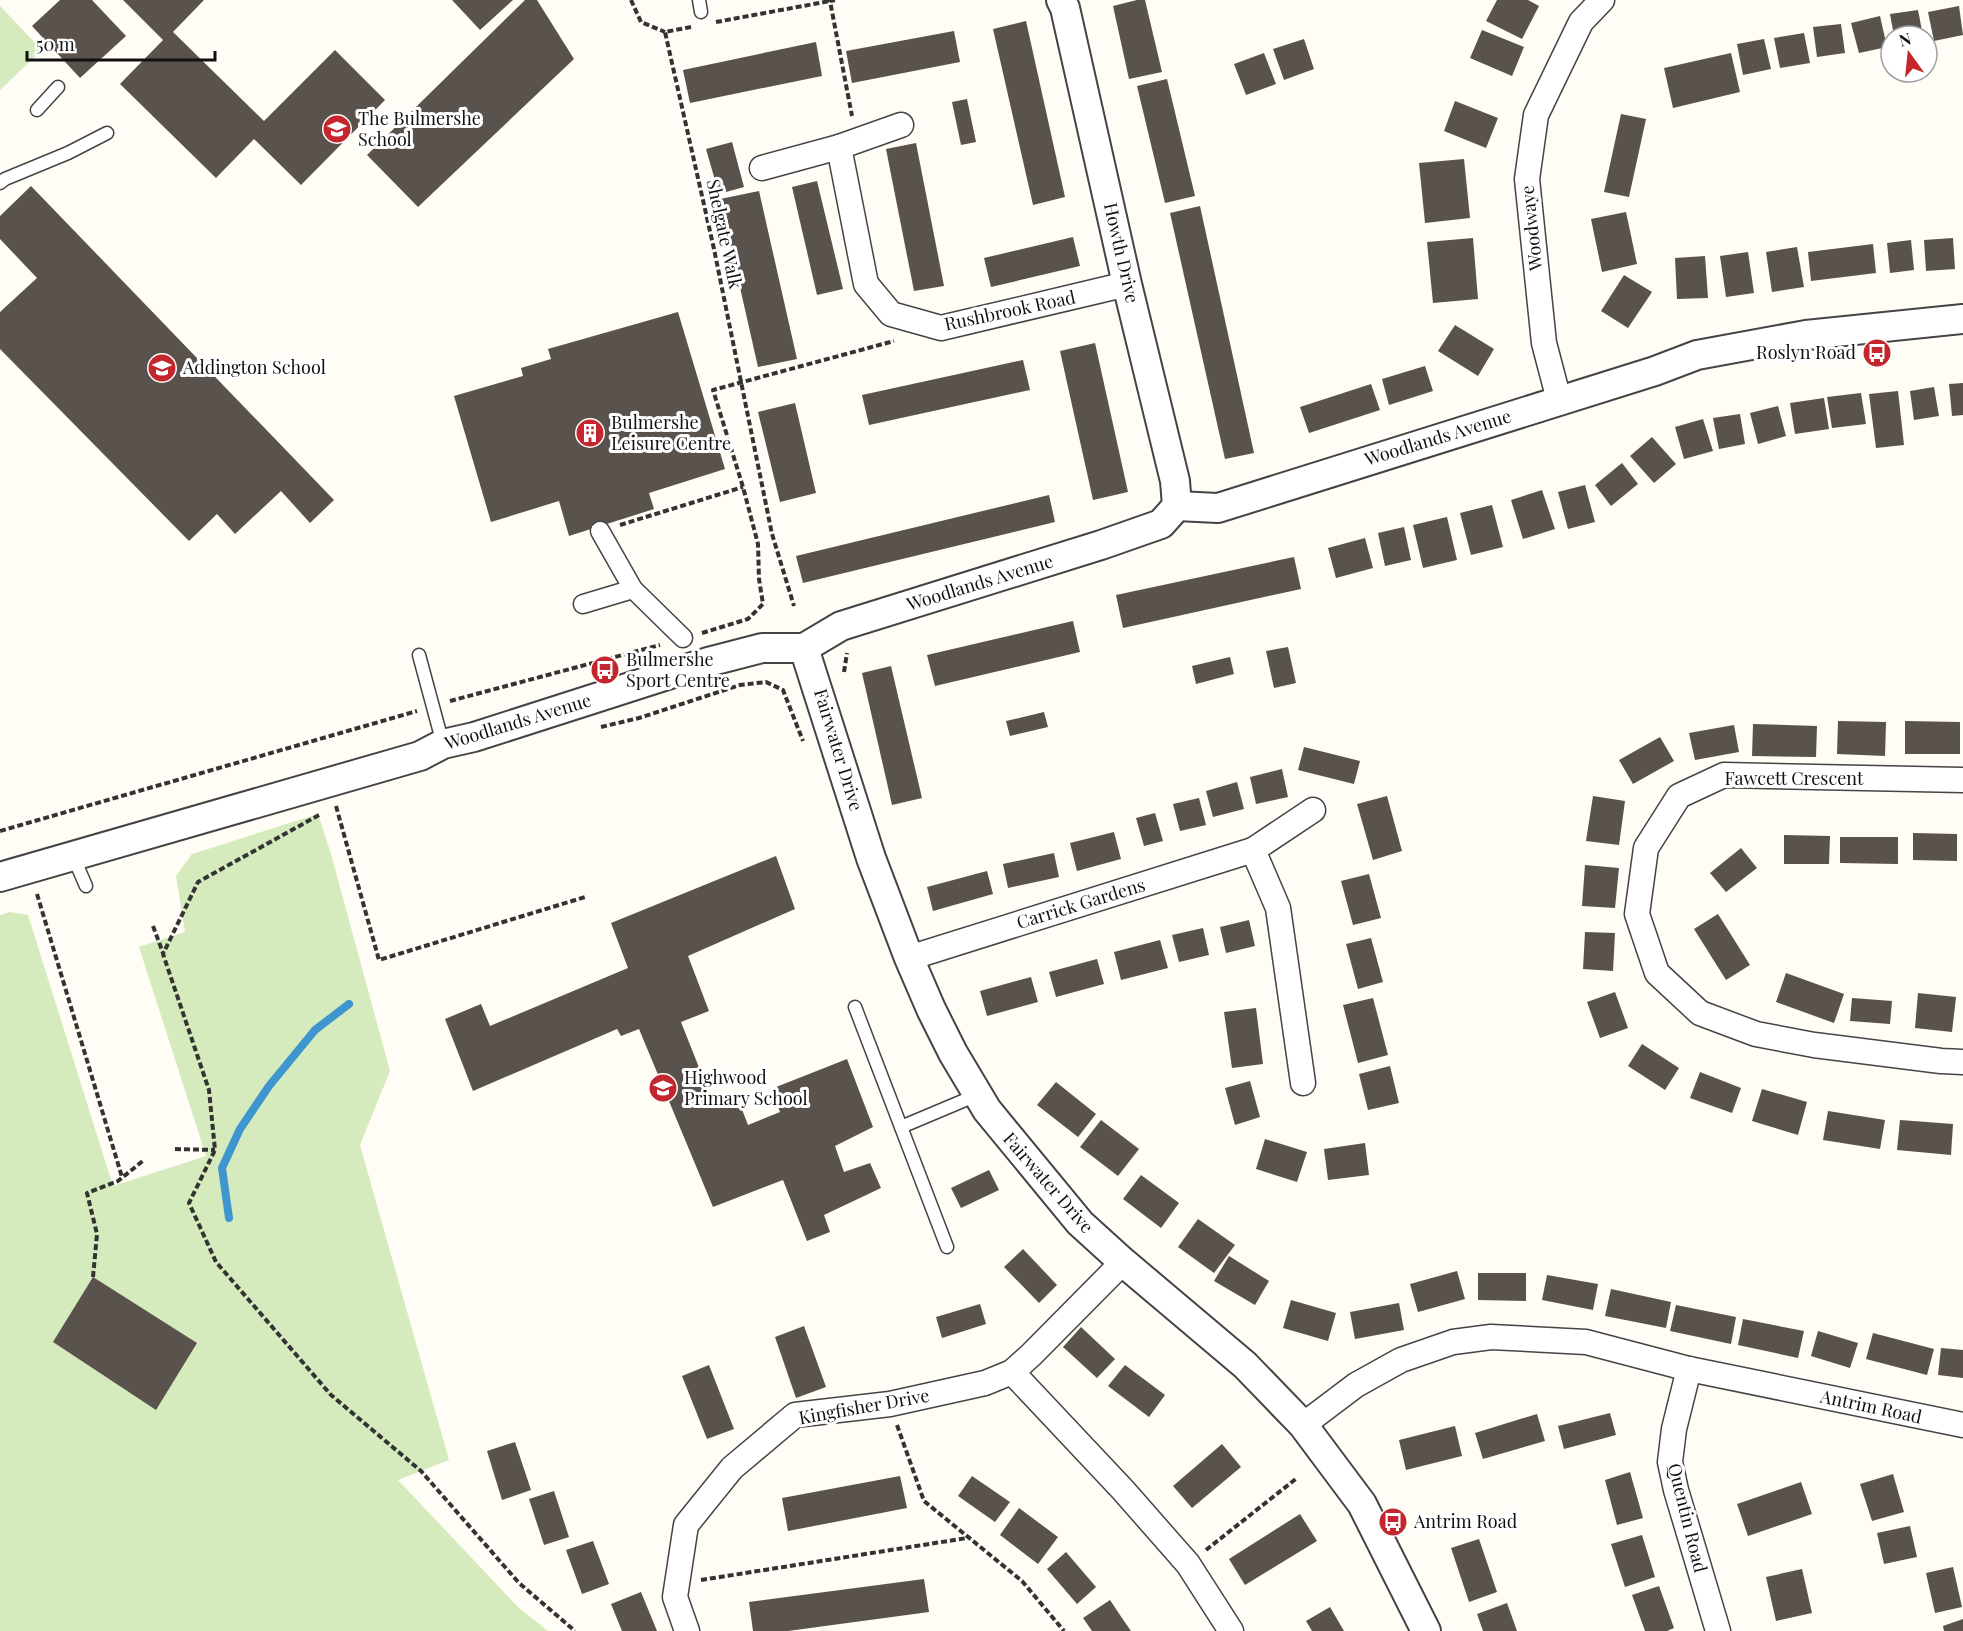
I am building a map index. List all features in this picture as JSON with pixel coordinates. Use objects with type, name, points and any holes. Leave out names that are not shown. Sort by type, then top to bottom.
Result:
[{"type":"street","name":"Howth Drive","points":[[1061,0],[1065,8],[1127,284],[1175,481],[1177,506]]},
{"type":"street","name":"Woodwaye","points":[[1559,400],[1544,343],[1527,179],[1536,115],[1581,22],[1602,0]]},
{"type":"street","points":[[762,168],[848,144],[901,125]]},
{"type":"street","name":"Rushbrook Road","points":[[848,144],[866,284],[891,314],[941,328],[1127,284]]},
{"type":"street","name":"Woodlands Avenue","points":[[0,877],[420,756],[443,744],[474,737],[708,662],[762,648],[804,648],[841,626],[1161,524],[1177,506],[1218,508],[1697,355],[1806,335],[1963,319]]},
{"type":"street","points":[[600,531],[633,589],[683,638]]},
{"type":"street","points":[[583,604],[633,589]]},
{"type":"street","name":"Fairwater Drive","points":[[804,648],[871,858],[909,958],[931,1009],[987,1110],[1080,1223],[1245,1365],[1303,1425],[1362,1504],[1426,1631]]},
{"type":"street","name":"Fawcett Crescent","points":[[1963,780],[1724,775],[1679,796],[1646,848],[1638,914],[1658,973],[1700,1013],[1756,1034],[1814,1045],[1963,1062]]},
{"type":"street","name":"Carrick Gardens","points":[[909,958],[1253,850],[1313,810]]},
{"type":"street","points":[[1253,850],[1278,908],[1303,1083]]},
{"type":"street","name":"Kingfisher Drive","points":[[687,1631],[675,1597],[686,1525],[732,1468],[795,1415],[890,1404],[985,1383],[1012,1372],[1032,1355],[1123,1262]]},
{"type":"street","name":"Antrim Road","points":[[1303,1425],[1356,1385],[1401,1360],[1453,1342],[1491,1337],[1586,1342],[1689,1369],[1963,1425]]},
{"type":"street","name":"Quentin Road","points":[[1689,1369],[1674,1430],[1670,1462],[1676,1490],[1718,1631]]},
{"type":"street","points":[[1012,1372],[1123,1490],[1188,1564],[1231,1631]]},
{"type":"lane","points":[[37,110],[58,87]]},
{"type":"lane","points":[[0,183],[107,133]]},
{"type":"lane","points":[[419,655],[443,744]]},
{"type":"lane","points":[[72,855],[86,886]]},
{"type":"lane","points":[[855,1007],[947,1247]]},
{"type":"lane","points":[[901,1127],[978,1094]]},
{"type":"path","points":[[631,0],[641,22],[665,32],[700,12]]},
{"type":"path","points":[[712,23],[833,1],[848,144]]},
{"type":"path","name":"Shelgate Walk","points":[[665,32],[714,249],[772,534],[794,606]]},
{"type":"path","points":[[600,531],[743,487],[713,390],[897,340]]},
{"type":"path","name":"Woodlands Avenue","points":[[451,701],[748,619],[763,604],[759,579],[758,544],[743,487]]},
{"type":"path","points":[[0,831],[417,711]]},
{"type":"path","points":[[163,954],[198,882],[336,805],[339,799]]},
{"type":"path","points":[[336,805],[379,960],[585,897]]},
{"type":"path","points":[[34,884],[123,1177]]},
{"type":"path","points":[[153,926],[209,1090],[215,1150],[189,1203],[216,1262],[331,1395],[421,1471],[519,1583],[575,1631]]},
{"type":"path","points":[[175,1149],[215,1150]]},
{"type":"path","points":[[93,1277],[97,1234],[87,1193],[118,1181],[144,1160]]},
{"type":"path","points":[[890,1404],[924,1501],[1022,1581],[1064,1631]]},
{"type":"path","points":[[1188,1564],[1297,1478]]},
{"type":"path","points":[[677,1583],[967,1538]]},
{"type":"green space","points":[[0,6],[42,50],[0,90]]},
{"type":"green space","points":[[318,814],[390,1071],[360,1145],[449,1460],[398,1480],[518,1607],[548,1631],[0,1631],[0,915],[10,912],[28,915],[113,1186],[206,1156],[139,947],[185,932],[176,876],[192,854]]},
{"type":"building","points":[[60,0],[92,0],[126,36],[80,78],[32,26]]},
{"type":"building","points":[[123,0],[204,0],[173,32],[264,121],[335,50],[385,100],[301,185],[254,139],[216,178],[120,84],[163,40]]},
{"type":"building","points":[[452,0],[513,0],[480,30]]},
{"type":"building","points":[[525,0],[537,0],[574,59],[418,207],[367,155]]},
{"type":"building","points":[[1145,0],[1162,72],[1129,79],[1113,6]]},
{"type":"building","points":[[1497,0],[1528,0],[1539,6],[1522,39],[1486,21]]},
{"type":"building","points":[[1959,6],[1963,35],[1939,40],[1939,24],[1930,24],[1928,12]]},
{"type":"building","points":[[1918,10],[1921,24],[1892,24],[1890,14]]},
{"type":"building","points":[[1880,16],[1882,24],[1879,24],[1879,49],[1859,53],[1851,23]]},
{"type":"building","points":[[1026,21],[1065,197],[1033,205],[993,29]]},
{"type":"building","points":[[1841,24],[1845,53],[1817,57],[1813,27]]},
{"type":"building","points":[[1482,30],[1524,47],[1512,76],[1470,58]]},
{"type":"building","points":[[954,31],[960,62],[852,83],[846,51]]},
{"type":"building","points":[[1804,33],[1810,63],[1780,68],[1774,38]]},
{"type":"building","points":[[1304,39],[1314,69],[1284,80],[1273,49]]},
{"type":"building","points":[[1764,39],[1771,69],[1743,75],[1737,44]]},
{"type":"building","points":[[816,42],[822,76],[690,103],[683,70]]},
{"type":"building","points":[[1264,53],[1276,84],[1246,95],[1234,64]]},
{"type":"building","points":[[1731,53],[1740,92],[1673,108],[1664,68]]},
{"type":"building","points":[[1167,79],[1195,196],[1165,203],[1137,86]]},
{"type":"building","points":[[967,99],[976,142],[961,145],[952,102]]},
{"type":"building","points":[[1455,101],[1498,118],[1486,148],[1444,131]]},
{"type":"building","points":[[1621,114],[1646,119],[1629,197],[1604,192]]},
{"type":"building","points":[[732,142],[744,187],[719,194],[706,149]]},
{"type":"building","points":[[916,143],[944,286],[914,291],[886,149]]},
{"type":"building","points":[[1464,159],[1470,218],[1425,223],[1419,163]]},
{"type":"building","points":[[817,181],[843,289],[817,295],[792,187]]},
{"type":"building","points":[[31,186],[334,500],[310,523],[281,491],[235,534],[217,514],[189,541],[0,349],[0,312],[37,278],[0,239],[0,216]]},
{"type":"building","points":[[759,191],[797,359],[758,367],[720,199]]},
{"type":"building","points":[[1200,206],[1254,453],[1225,459],[1170,213]]},
{"type":"building","points":[[1626,212],[1637,264],[1602,272],[1591,219]]},
{"type":"building","points":[[1073,237],[1080,266],[991,287],[984,258]]},
{"type":"building","points":[[1473,238],[1478,299],[1433,303],[1427,242]]},
{"type":"building","points":[[1953,238],[1955,269],[1926,271],[1924,240]]},
{"type":"building","points":[[1911,240],[1914,270],[1890,273],[1887,243]]},
{"type":"building","points":[[1873,244],[1876,273],[1811,281],[1808,252]]},
{"type":"building","points":[[1797,247],[1804,287],[1772,292],[1766,252]]},
{"type":"building","points":[[1748,252],[1754,293],[1726,297],[1720,256]]},
{"type":"building","points":[[1705,256],[1708,298],[1677,299],[1675,258]]},
{"type":"building","points":[[1624,275],[1652,292],[1628,328],[1601,311]]},
{"type":"building","name":"Bulmershe Leisure Centre","points":[[678,312],[725,469],[649,493],[654,509],[569,536],[559,501],[491,522],[454,396],[523,376],[521,368],[551,359],[548,349]]},
{"type":"building","points":[[1455,325],[1494,349],[1478,376],[1438,351]]},
{"type":"building","points":[[1095,343],[1128,492],[1093,500],[1060,351]]},
{"type":"building","points":[[1023,360],[1030,390],[869,425],[862,395]]},
{"type":"building","points":[[1425,366],[1433,391],[1389,405],[1382,379]]},
{"type":"building","points":[[1963,383],[1963,415],[1952,416],[1949,384]]},
{"type":"building","points":[[1371,384],[1380,410],[1309,433],[1300,407]]},
{"type":"building","points":[[1934,387],[1939,416],[1914,420],[1910,391]]},
{"type":"building","points":[[1898,391],[1904,445],[1876,448],[1869,394]]},
{"type":"building","points":[[1861,393],[1866,424],[1832,428],[1827,397]]},
{"type":"building","points":[[1824,398],[1829,429],[1795,434],[1790,403]]},
{"type":"building","points":[[795,403],[816,493],[780,502],[758,412]]},
{"type":"building","points":[[1778,406],[1786,436],[1758,444],[1750,413]]},
{"type":"building","points":[[1740,414],[1745,444],[1719,449],[1713,418]]},
{"type":"building","points":[[1703,419],[1713,451],[1684,459],[1675,427]]},
{"type":"building","points":[[1652,437],[1676,464],[1654,483],[1630,456]]},
{"type":"building","points":[[1622,463],[1638,484],[1611,506],[1595,485]]},
{"type":"building","points":[[1585,485],[1595,522],[1568,529],[1558,492]]},
{"type":"building","points":[[1542,490],[1555,529],[1523,539],[1511,500]]},
{"type":"building","points":[[1049,495],[1055,522],[803,583],[796,556]]},
{"type":"building","points":[[1492,505],[1503,547],[1471,555],[1460,513]]},
{"type":"building","points":[[1447,517],[1457,560],[1423,568],[1413,525]]},
{"type":"building","points":[[1404,527],[1411,560],[1385,566],[1378,533]]},
{"type":"building","points":[[1365,538],[1373,568],[1336,578],[1328,548]]},
{"type":"building","points":[[1294,557],[1301,589],[1123,628],[1116,595]]},
{"type":"building","points":[[1073,621],[1080,652],[935,686],[927,655]]},
{"type":"building","points":[[1288,647],[1296,683],[1274,688],[1266,651]]},
{"type":"building","points":[[1230,657],[1234,674],[1196,684],[1192,666]]},
{"type":"building","points":[[891,666],[922,798],[892,805],[862,673]]},
{"type":"building","points":[[1044,712],[1048,727],[1010,736],[1006,721]]},
{"type":"building","points":[[1838,721],[1886,722],[1885,756],[1837,754]]},
{"type":"building","points":[[1905,721],[1960,722],[1960,754],[1905,754]]},
{"type":"building","points":[[1753,724],[1817,726],[1816,757],[1752,756]]},
{"type":"building","points":[[1734,725],[1739,752],[1695,760],[1689,733]]},
{"type":"building","points":[[1660,737],[1674,761],[1633,784],[1619,760]]},
{"type":"building","points":[[1304,747],[1360,761],[1354,784],[1298,770]]},
{"type":"building","points":[[1282,769],[1288,797],[1256,804],[1250,777]]},
{"type":"building","points":[[1237,782],[1244,809],[1213,817],[1206,791]]},
{"type":"building","points":[[1387,796],[1402,851],[1373,860],[1357,804]]},
{"type":"building","points":[[1593,796],[1625,801],[1619,845],[1586,841]]},
{"type":"building","points":[[1199,798],[1206,825],[1180,831],[1173,804]]},
{"type":"building","points":[[1155,813],[1163,841],[1144,846],[1136,818]]},
{"type":"building","points":[[1114,832],[1121,859],[1077,871],[1070,843]]},
{"type":"building","points":[[1913,833],[1957,834],[1957,861],[1913,860]]},
{"type":"building","points":[[1784,835],[1830,836],[1829,864],[1784,864]]},
{"type":"building","points":[[1840,837],[1898,837],[1898,864],[1840,863]]},
{"type":"building","points":[[1741,848],[1757,868],[1726,892],[1710,873]]},
{"type":"building","points":[[1054,853],[1059,877],[1008,888],[1003,864]]},
{"type":"building","points":[[776,856],[795,909],[688,956],[709,1011],[681,1022],[715,1108],[738,1099],[748,1125],[780,1112],[771,1089],[847,1059],[873,1127],[835,1146],[844,1172],[870,1163],[881,1188],[824,1215],[830,1232],[807,1241],[783,1180],[713,1207],[639,1029],[621,1036],[617,1029],[473,1091],[445,1019],[481,1004],[490,1026],[628,968],[611,923]]},
{"type":"building","points":[[1585,865],[1619,868],[1615,908],[1582,906]]},
{"type":"building","points":[[987,871],[993,894],[933,911],[927,887]]},
{"type":"building","points":[[1369,874],[1381,918],[1353,925],[1341,881]]},
{"type":"building","points":[[1718,914],[1750,965],[1726,980],[1694,929]]},
{"type":"building","points":[[1249,920],[1255,946],[1226,953],[1220,927]]},
{"type":"building","points":[[1203,928],[1209,955],[1179,962],[1172,935]]},
{"type":"building","points":[[1585,932],[1615,933],[1613,971],[1583,969]]},
{"type":"building","points":[[1371,938],[1383,982],[1358,989],[1346,944]]},
{"type":"building","points":[[1160,940],[1168,968],[1121,980],[1114,952]]},
{"type":"building","points":[[1097,959],[1104,984],[1056,997],[1049,972]]},
{"type":"building","points":[[1786,973],[1844,994],[1834,1023],[1776,1002]]},
{"type":"building","points":[[1031,977],[1038,1002],[987,1016],[980,991]]},
{"type":"building","points":[[1615,992],[1628,1028],[1600,1038],[1587,1002]]},
{"type":"building","points":[[1918,993],[1956,997],[1952,1032],[1915,1028]]},
{"type":"building","points":[[1373,998],[1388,1055],[1358,1063],[1343,1005]]},
{"type":"building","points":[[1852,998],[1892,1001],[1890,1024],[1850,1021]]},
{"type":"building","points":[[1256,1008],[1263,1064],[1232,1068],[1224,1012]]},
{"type":"building","points":[[1642,1044],[1679,1068],[1665,1090],[1628,1066]]},
{"type":"building","points":[[1390,1066],[1399,1103],[1368,1110],[1359,1074]]},
{"type":"building","points":[[1700,1072],[1741,1088],[1732,1113],[1690,1098]]},
{"type":"building","points":[[1250,1081],[1260,1117],[1235,1125],[1225,1088]]},
{"type":"building","points":[[1056,1082],[1096,1114],[1078,1137],[1037,1105]]},
{"type":"building","points":[[1762,1089],[1807,1102],[1798,1135],[1752,1121]]},
{"type":"building","points":[[1828,1111],[1885,1120],[1880,1149],[1823,1140]]},
{"type":"building","points":[[1101,1120],[1139,1149],[1118,1176],[1080,1147]]},
{"type":"building","points":[[1900,1120],[1953,1124],[1951,1155],[1897,1150]]},
{"type":"building","points":[[1265,1139],[1307,1152],[1297,1182],[1256,1169]]},
{"type":"building","points":[[1365,1143],[1369,1175],[1328,1180],[1324,1149]]},
{"type":"building","points":[[989,1170],[999,1190],[961,1208],[951,1188]]},
{"type":"building","points":[[1141,1175],[1179,1203],[1161,1228],[1123,1199]]},
{"type":"building","points":[[1198,1219],[1235,1245],[1214,1273],[1178,1247]]},
{"type":"building","points":[[1023,1249],[1057,1285],[1039,1303],[1004,1267]]},
{"type":"building","points":[[1229,1256],[1269,1281],[1255,1305],[1214,1281]]},
{"type":"building","points":[[1457,1271],[1465,1299],[1418,1312],[1410,1284]]},
{"type":"building","points":[[1478,1273],[1526,1273],[1526,1301],[1478,1300]]},
{"type":"building","points":[[1547,1275],[1598,1284],[1593,1310],[1542,1300]]},
{"type":"building","points":[[93,1277],[197,1343],[156,1410],[53,1342]]},
{"type":"building","points":[[1611,1289],[1671,1302],[1666,1328],[1605,1316]]},
{"type":"building","points":[[1291,1300],[1336,1313],[1328,1341],[1283,1328]]},
{"type":"building","points":[[1399,1303],[1404,1330],[1355,1339],[1350,1312]]},
{"type":"building","points":[[980,1304],[986,1324],[942,1338],[936,1317]]},
{"type":"building","points":[[1676,1305],[1736,1317],[1731,1344],[1670,1331]]},
{"type":"building","points":[[1743,1319],[1804,1331],[1798,1358],[1738,1345]]},
{"type":"building","points":[[804,1326],[826,1387],[796,1398],[775,1337]]},
{"type":"building","points":[[1081,1327],[1115,1359],[1097,1378],[1063,1347]]},
{"type":"building","points":[[1818,1331],[1858,1343],[1850,1368],[1811,1356]]},
{"type":"building","points":[[1873,1333],[1934,1349],[1927,1375],[1866,1359]]},
{"type":"building","points":[[1941,1348],[1963,1350],[1963,1378],[1938,1375]]},
{"type":"building","points":[[709,1365],[734,1429],[707,1439],[682,1376]]},
{"type":"building","points":[[1125,1365],[1165,1395],[1149,1417],[1108,1386]]},
{"type":"building","points":[[1610,1413],[1616,1435],[1564,1449],[1558,1426]]},
{"type":"building","points":[[1537,1414],[1545,1441],[1483,1459],[1475,1433]]},
{"type":"building","points":[[1455,1426],[1462,1456],[1406,1470],[1399,1440]]},
{"type":"building","points":[[515,1442],[531,1490],[502,1500],[487,1451]]},
{"type":"building","points":[[1222,1444],[1241,1467],[1192,1508],[1173,1486]]},
{"type":"building","points":[[1630,1472],[1643,1518],[1617,1525],[1605,1480]]},
{"type":"building","points":[[1893,1474],[1904,1512],[1872,1521],[1860,1484]]},
{"type":"building","points":[[900,1476],[907,1508],[788,1531],[782,1498]]},
{"type":"building","points":[[972,1476],[1010,1502],[995,1522],[958,1496]]},
{"type":"building","points":[[1801,1482],[1812,1514],[1748,1536],[1737,1504]]},
{"type":"building","points":[[554,1491],[569,1537],[544,1545],[529,1499]]},
{"type":"building","points":[[1019,1508],[1058,1537],[1038,1564],[1000,1535]]},
{"type":"building","points":[[1300,1514],[1317,1541],[1245,1585],[1229,1559]]},
{"type":"building","points":[[1910,1526],[1917,1557],[1884,1564],[1877,1533]]},
{"type":"building","points":[[1642,1535],[1655,1577],[1625,1587],[1611,1544]]},
{"type":"building","points":[[1479,1539],[1497,1592],[1469,1602],[1451,1548]]},
{"type":"building","points":[[593,1541],[609,1584],[582,1594],[566,1550]]},
{"type":"building","points":[[1066,1552],[1096,1587],[1077,1604],[1047,1569]]},
{"type":"building","points":[[1953,1567],[1962,1607],[1935,1613],[1926,1573]]},
{"type":"building","points":[[1802,1569],[1812,1613],[1776,1621],[1766,1577]]},
{"type":"building","points":[[924,1579],[929,1612],[788,1631],[753,1631],[749,1602]]},
{"type":"building","points":[[1659,1586],[1674,1628],[1667,1631],[1645,1631],[1632,1595]]},
{"type":"building","points":[[641,1592],[657,1631],[622,1631],[611,1604]]},
{"type":"building","points":[[1110,1600],[1131,1631],[1092,1631],[1083,1618]]},
{"type":"building","points":[[1507,1603],[1517,1631],[1483,1631],[1477,1614]]},
{"type":"building","points":[[1330,1607],[1344,1631],[1312,1631],[1306,1621]]},
{"type":"building","points":[[1963,1619],[1963,1631],[1944,1631],[1943,1626]]},
{"type":"waterway","points":[[229,1218],[222,1168],[240,1129],[269,1086],[315,1030],[349,1004]]},
{"type":"place","name":"The Bulmershe School","points":[[337,129]]},
{"type":"place","name":"Roslyn Road","points":[[1877,353]]},
{"type":"place","name":"Addington School","points":[[162,368]]},
{"type":"place","name":"Bulmershe Leisure Centre","points":[[590,433]]},
{"type":"place","name":"Bulmershe Sport Centre","points":[[605,670]]},
{"type":"place","name":"Highwood Primary School","points":[[663,1088]]},
{"type":"place","name":"Antrim Road","points":[[1393,1522]]}]
